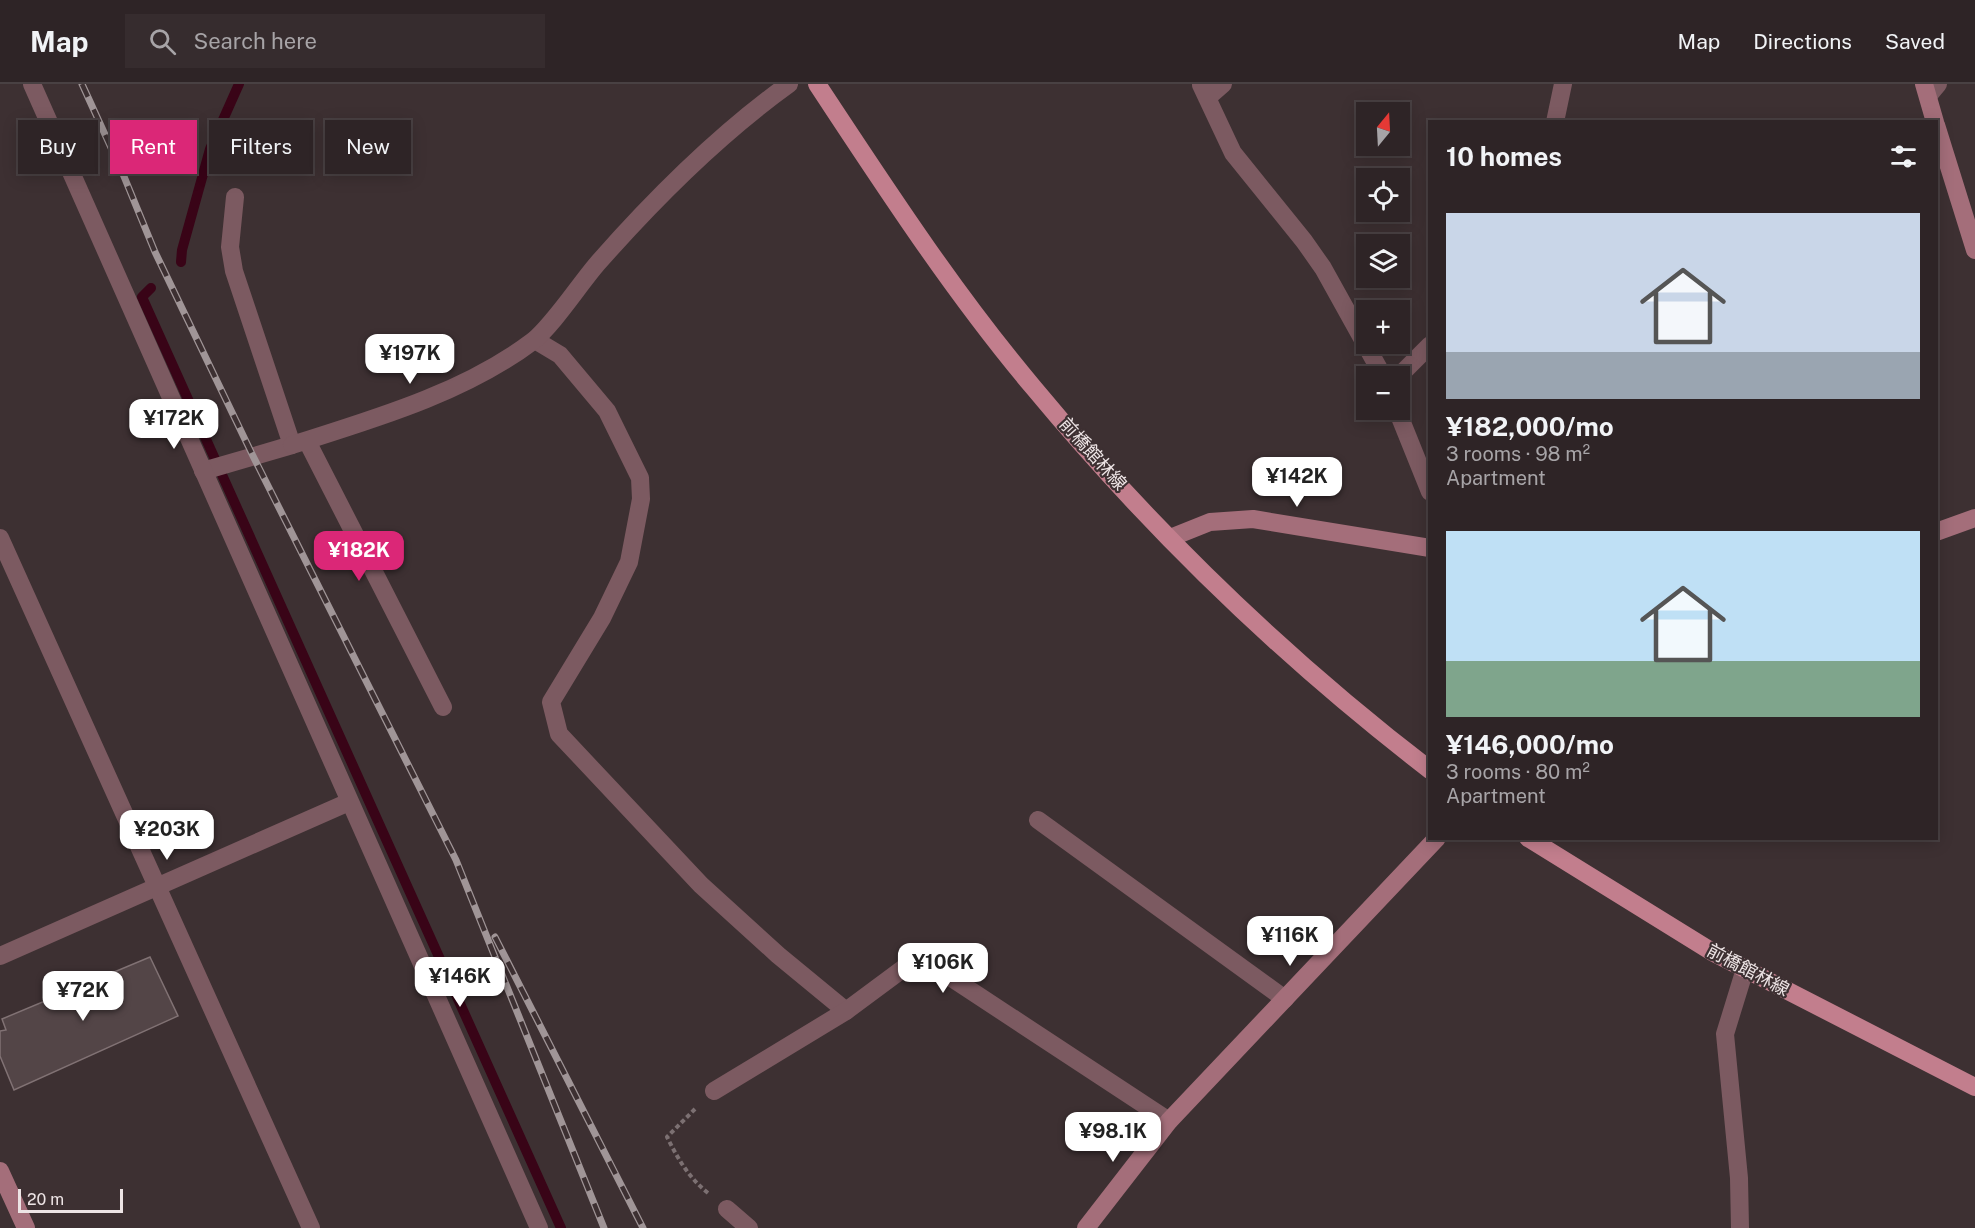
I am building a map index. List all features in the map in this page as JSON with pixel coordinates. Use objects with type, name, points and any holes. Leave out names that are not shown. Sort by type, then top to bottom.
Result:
[{"type":"main road","name":"前橋館林線","points":[[817,84],[956,286],[1031,385],[1097,462],[1271,638],[1356,713],[1428,768]]},
{"type":"main road","name":"前橋館林線","points":[[1531,840],[1745,969],[1975,1087]]},
{"type":"street","points":[[32,84],[539,1228]]},
{"type":"street","points":[[203,471],[386,415],[476,376],[535,340],[597,264],[678,179],[751,112],[789,84]]},
{"type":"street","points":[[1223,84],[1204,91],[1233,153],[1323,268],[1377,366]]},
{"type":"street","points":[[1555,120],[1563,84]]},
{"type":"street","points":[[1930,88],[1935,120]]},
{"type":"street","points":[[1938,130],[1975,250]]},
{"type":"street","points":[[235,197],[230,247],[234,271],[300,443],[443,707]]},
{"type":"street","points":[[535,340],[560,355],[607,411],[640,478],[641,499],[629,562],[602,618],[551,702],[559,734],[701,885],[778,955],[846,1011]]},
{"type":"street","points":[[1409,366],[1428,347]]},
{"type":"street","points":[[1401,420],[1428,487]]},
{"type":"street","points":[[1938,531],[1975,518]]},
{"type":"street","points":[[1170,537],[1210,522],[1253,519],[1428,548]]},
{"type":"street","points":[[0,538],[311,1228]]},
{"type":"street","points":[[0,956],[349,802]]},
{"type":"street","points":[[1038,820],[1285,999]]},
{"type":"street","points":[[1086,1228],[1169,1121],[1435,840]]},
{"type":"street","points":[[714,1091],[846,1011],[908,965],[944,973],[1169,1121]]},
{"type":"street","points":[[1740,1228],[1739,1178],[1725,1034],[1745,969]]},
{"type":"street","points":[[0,1171],[26,1228]]},
{"type":"street","points":[[727,1209],[749,1228]]},
{"type":"path","points":[[714,1091],[668,1137],[677,1159],[695,1184],[727,1209]]},
{"type":"building","points":[[150,957],[178,1016],[14,1090],[0,1056],[0,1031],[6,1030],[2,1019]]},
{"type":"waterway","points":[[181,262],[182,250],[210,149],[239,84]]},
{"type":"waterway","points":[[151,288],[142,297],[561,1228]]},
{"type":"railway","points":[[82,84],[155,252],[253,456],[456,860],[604,1228]]},
{"type":"railway","points":[[495,937],[643,1228]]}]
